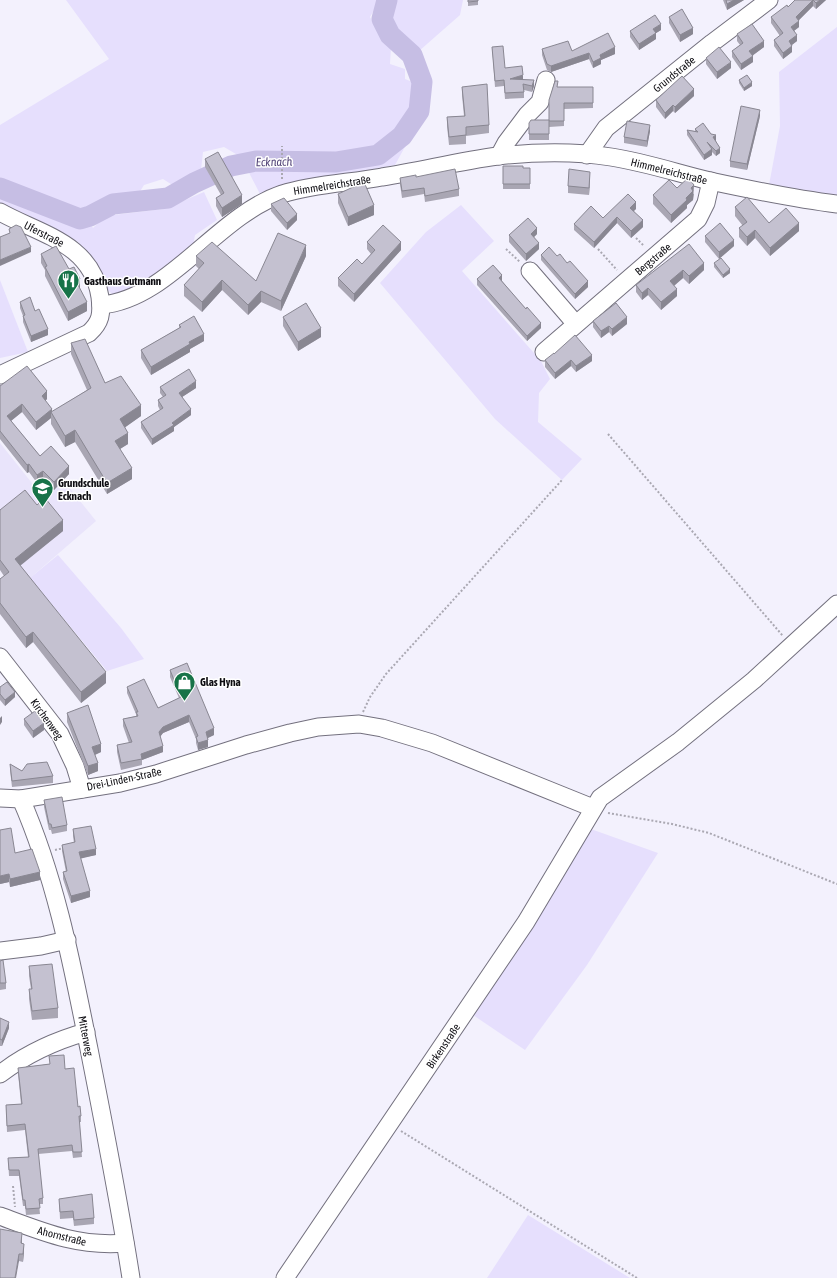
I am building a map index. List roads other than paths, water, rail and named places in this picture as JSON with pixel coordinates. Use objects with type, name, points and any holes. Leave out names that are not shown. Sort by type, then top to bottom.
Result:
[{"type":"street","name":"Grundstraße","points":[[587,155],[606,128],[712,42],[769,0]]},
{"type":"street","points":[[499,156],[506,142],[527,115],[540,102],[546,80]]},
{"type":"street","name":"Himmelreichstraße","points":[[101,305],[121,303],[135,297],[185,262],[238,218],[272,198],[295,190],[316,186],[393,176],[499,156],[545,154],[610,157],[641,163],[711,181],[779,195],[837,204]]},
{"type":"street","name":"Bergstraße","points":[[544,352],[698,219],[706,203],[711,181]]},
{"type":"street","name":"Uferstraße","points":[[0,212],[56,238],[72,248],[85,263],[95,280],[101,305]]},
{"type":"street","points":[[530,271],[576,323]]},
{"type":"street","points":[[0,375],[89,333],[98,325],[101,305]]},
{"type":"street","name":"Birkenstraße","points":[[285,1278],[526,922],[600,798],[678,742],[792,646],[837,604]]},
{"type":"street","name":"Kirchenweg","points":[[0,657],[60,734],[75,766],[82,789]]},
{"type":"street","name":"Drei-Linden-Straße","points":[[0,798],[21,799],[120,783],[156,774],[246,745],[318,727],[359,724],[405,734],[462,754],[559,796],[593,808]]},
{"type":"street","name":"Mitterweg","points":[[21,799],[43,852],[67,940],[86,1032],[131,1278]]},
{"type":"street","points":[[0,951],[41,946],[67,940]]},
{"type":"street","points":[[0,1074],[24,1057],[46,1046],[64,1038],[86,1032]]},
{"type":"street","name":"Ahornstraße","points":[[0,1216],[57,1237],[102,1245],[125,1243]]},
{"type":"waterway","name":"Ecknach","points":[[0,188],[80,219],[90,216],[113,204],[168,198],[194,183],[231,166],[256,161],[336,162],[378,155],[402,136],[419,111],[422,82],[412,55],[390,35],[382,19],[387,0]]},
{"type":"place","name":"Gasthaus Gutmann","points":[[69,300]]},
{"type":"place","name":"Grundschule Ecknach","points":[[43,508]]},
{"type":"place","name":"Glas Hyna","points":[[184,702]]}]
